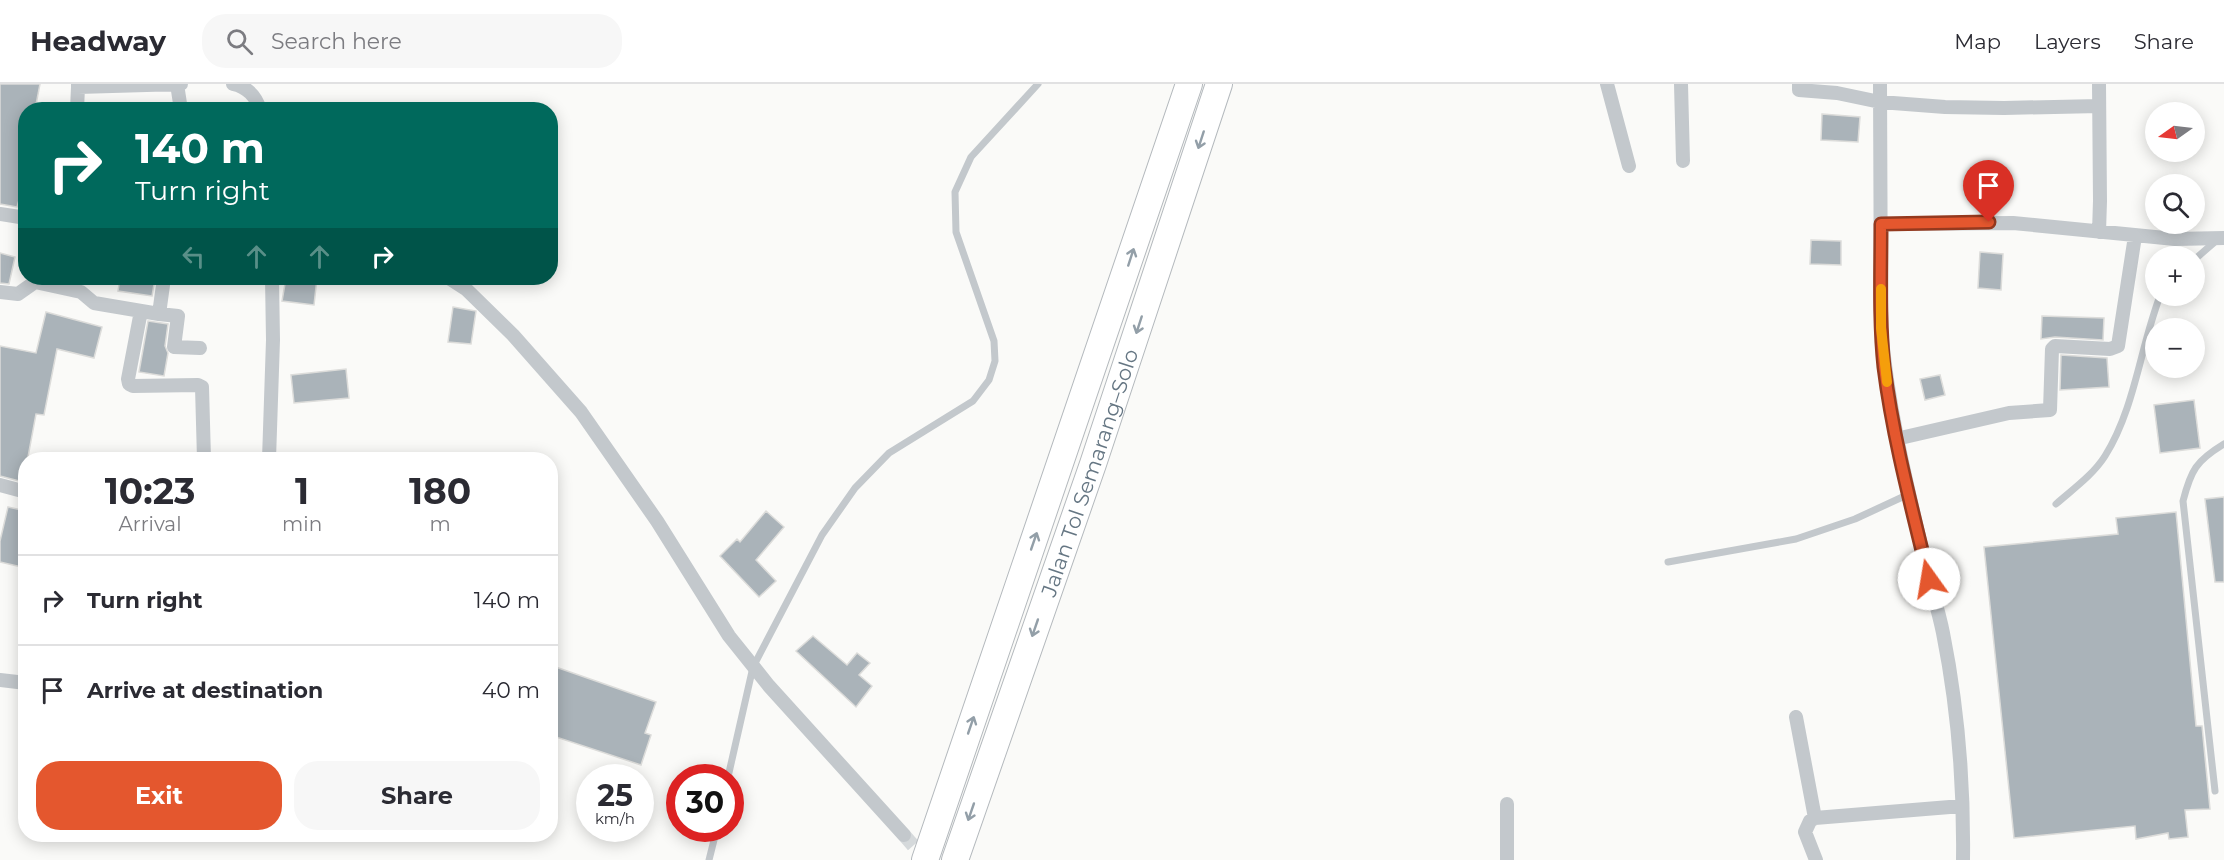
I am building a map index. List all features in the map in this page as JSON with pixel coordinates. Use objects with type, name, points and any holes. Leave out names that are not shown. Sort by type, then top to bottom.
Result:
[{"type":"highway","name":"Jalan Tol Semarang–Solo","points":[[925,860],[1188,84]]},
{"type":"highway","name":"Jalan Tol Semarang–Solo","points":[[955,860],[1093,464],[1219,84]]},
{"type":"street","points":[[77,102],[78,85],[179,84],[180,102]]},
{"type":"street","points":[[233,84],[247,89],[255,96],[257,102]]},
{"type":"street","points":[[1607,84],[1629,166]]},
{"type":"street","points":[[1681,84],[1683,161]]},
{"type":"street","points":[[1799,84],[1799,90],[1837,93],[1880,102],[2004,108],[2099,106]]},
{"type":"street","points":[[1880,84],[1881,328],[1884,368],[1896,439],[1942,630],[1951,679],[1960,755],[1963,860]]},
{"type":"street","points":[[2098,232],[2099,84]]},
{"type":"street","points":[[0,214],[18,217]]},
{"type":"street","points":[[1881,224],[1997,223],[2053,226],[2175,240],[2222,238]]},
{"type":"street","points":[[1896,439],[2009,413],[2050,410],[2052,349],[2055,346],[2110,349],[2118,346],[2135,236]]},
{"type":"street","points":[[0,292],[18,294],[31,285]]},
{"type":"street","points":[[71,285],[94,303],[178,316],[174,347],[200,348]]},
{"type":"street","points":[[159,314],[163,285]]},
{"type":"street","points":[[268,452],[273,340],[272,285]]},
{"type":"street","points":[[460,285],[513,335],[581,412],[657,521],[729,636],[753,667],[904,835]]},
{"type":"street","points":[[141,311],[129,384],[133,386],[198,385],[202,387],[204,452]]},
{"type":"street","points":[[0,485],[18,490]]},
{"type":"street","points":[[0,680],[18,682]]},
{"type":"street","points":[[1796,717],[1815,818]]},
{"type":"street","points":[[1507,804],[1507,860]]},
{"type":"street","points":[[1816,860],[1805,832],[1810,820],[1815,818],[1962,806]]},
{"type":"lane","points":[[731,764],[753,667],[822,535],[855,488],[890,453],[973,401],[989,380],[995,362],[994,340],[956,232],[955,192],[971,157],[1038,84]]},
{"type":"lane","points":[[2205,251],[2222,238]]},
{"type":"lane","points":[[2056,504],[2090,474],[2104,457],[2118,432],[2157,306]]},
{"type":"lane","points":[[2215,791],[2183,501],[2190,474],[2208,454],[2224,444]]},
{"type":"lane","points":[[1668,562],[1796,539],[1855,519],[1909,494]]},
{"type":"lane","points":[[709,860],[714,842]]},
{"type":"building","points":[[0,84],[40,84],[37,102],[18,102],[17,207],[0,204]]},
{"type":"building","points":[[1822,114],[1860,117],[1858,142],[1821,140]]},
{"type":"building","points":[[1811,240],[1841,241],[1841,265],[1810,264]]},
{"type":"building","points":[[1980,252],[2003,254],[2001,290],[1978,288]]},
{"type":"building","points":[[0,253],[15,257],[9,284],[0,283]]},
{"type":"building","points":[[119,285],[154,285],[152,296],[118,291]]},
{"type":"building","points":[[285,285],[316,285],[314,305],[282,301]]},
{"type":"building","points":[[453,307],[476,311],[471,344],[448,342]]},
{"type":"building","points":[[46,312],[102,327],[94,358],[57,349],[44,415],[36,414],[29,452],[18,452],[18,481],[0,476],[0,346],[36,353]]},
{"type":"building","points":[[2042,316],[2104,318],[2103,340],[2055,337],[2041,339]]},
{"type":"building","points":[[148,321],[168,324],[165,346],[168,353],[164,376],[139,372]]},
{"type":"building","points":[[2061,355],[2107,358],[2109,387],[2060,390]]},
{"type":"building","points":[[346,369],[349,398],[294,403],[291,375]]},
{"type":"building","points":[[1940,375],[1945,395],[1925,400],[1920,379]]},
{"type":"building","points":[[2194,400],[2200,448],[2160,453],[2154,405]]},
{"type":"building","points":[[2224,497],[2224,582],[2215,582],[2205,499]]},
{"type":"building","points":[[8,507],[18,509],[18,566],[0,562],[0,541]]},
{"type":"building","points":[[766,511],[784,527],[756,560],[776,581],[759,597],[720,556],[737,539],[740,542]]},
{"type":"building","points":[[2176,512],[2196,726],[2202,726],[2210,809],[2185,810],[2188,837],[2169,839],[2168,833],[2136,839],[2135,826],[2014,838],[1984,547],[2118,534],[2116,518]]},
{"type":"building","points":[[813,636],[847,665],[857,653],[870,663],[859,675],[872,686],[856,707],[796,651]]},
{"type":"building","points":[[558,668],[656,702],[645,733],[651,735],[641,764],[558,738]]},
{"type":"tunnel","points":[[904,835],[926,860]]},
{"type":"slow traffic","points":[[1881,289],[1881,328],[1887,382]]},
{"type":"route","points":[[1929,579],[1897,444],[1884,368],[1881,328],[1881,224],[1989,222]]}]
